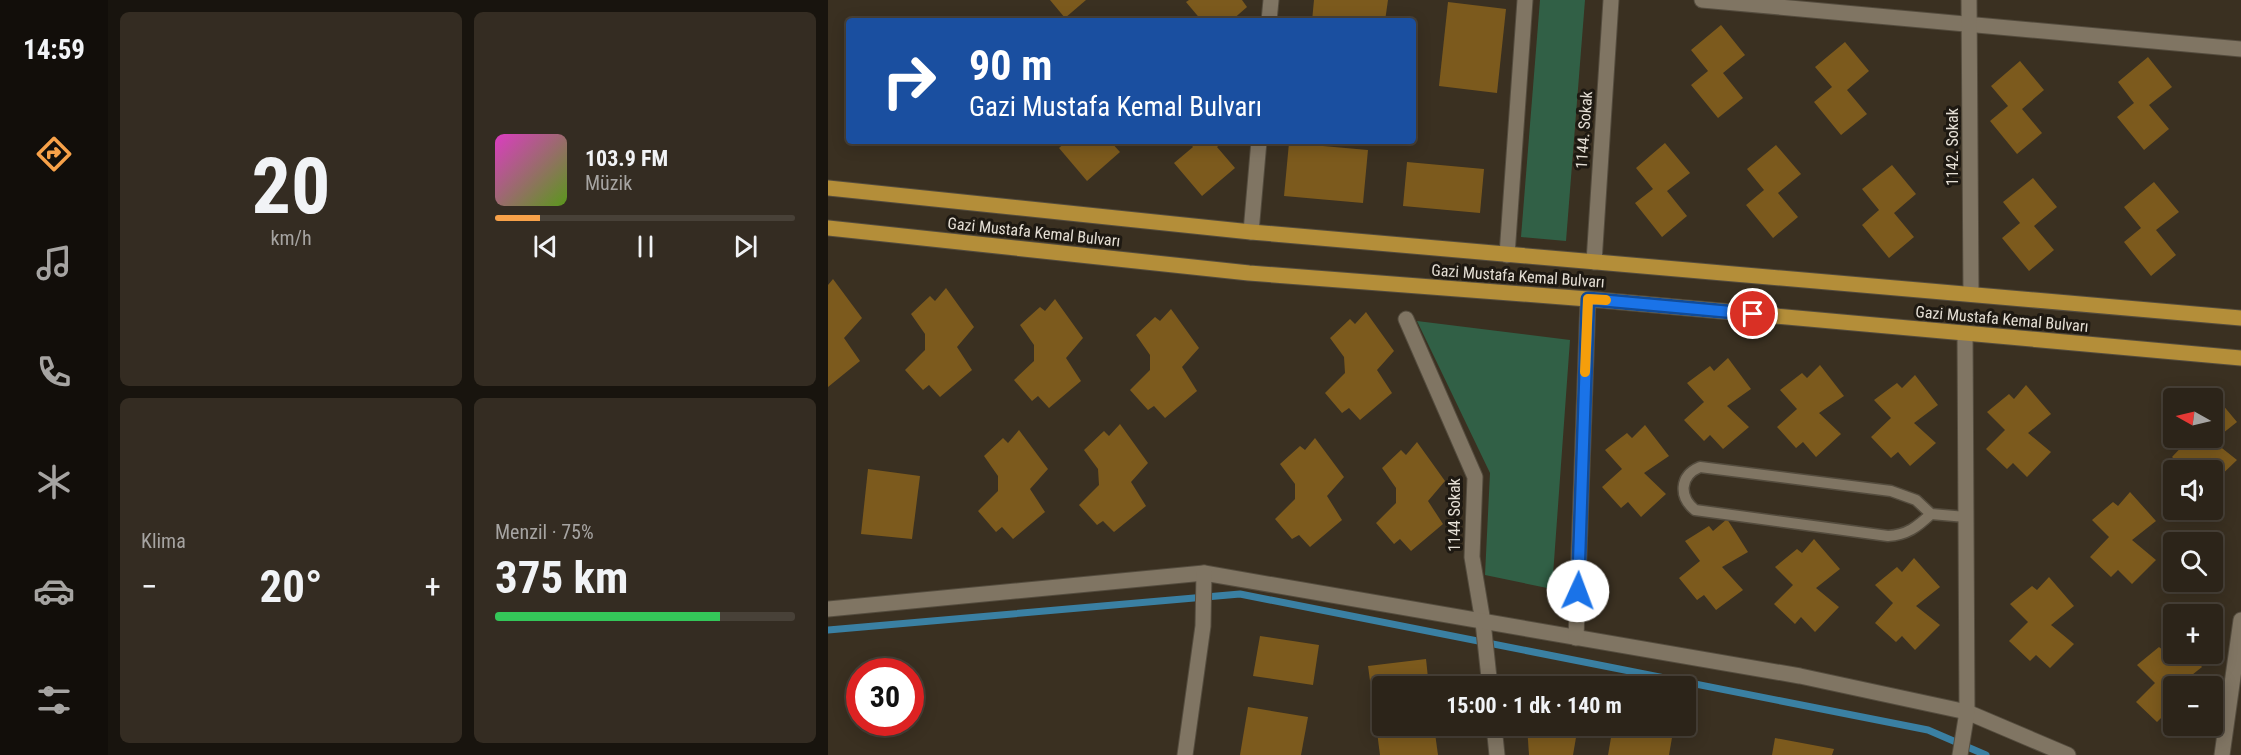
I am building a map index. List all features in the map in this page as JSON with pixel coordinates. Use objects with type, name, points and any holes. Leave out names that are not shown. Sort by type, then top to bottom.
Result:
[{"type":"main road","name":"Gazi Mustafa Kemal Bulvarı","points":[[828,188],[1251,232],[2241,318]]},
{"type":"main road","name":"Gazi Mustafa Kemal Bulvarı","points":[[828,228],[1249,273],[1588,299],[2241,358]]},
{"type":"street","points":[[1269,18],[1270,0]]},
{"type":"street","points":[[1507,255],[1525,0]]},
{"type":"street","name":"1144. Sokak","points":[[1594,262],[1611,0]]},
{"type":"street","points":[[1702,0],[2241,49]]},
{"type":"street","name":"1142. Sokak","points":[[1969,0],[1971,294]]},
{"type":"street","points":[[1251,232],[1259,144]]},
{"type":"street","points":[[1576,638],[1588,299]]},
{"type":"street","name":"1144 Sokak","points":[[1406,319],[1475,477],[1472,557],[1484,627],[1489,676]]},
{"type":"street","points":[[1960,755],[1967,712],[1965,334]]},
{"type":"street","points":[[1185,755],[1203,626],[1204,573]]},
{"type":"street","points":[[828,609],[1204,573],[1484,627],[1576,638],[1800,676],[1967,712],[2068,755]]},
{"type":"street","points":[[2222,755],[2241,620]]},
{"type":"street","points":[[1495,736],[1497,755]]},
{"type":"lane","points":[[1931,514],[1911,531],[1888,536],[1695,510],[1684,498],[1683,489],[1688,475],[1700,467],[1891,491],[1916,500],[1931,514],[1966,517]]},
{"type":"green space","points":[[1540,0],[1585,0],[1566,241],[1521,237]]},
{"type":"green space","points":[[1417,321],[1570,340],[1552,589],[1485,575],[1490,473]]},
{"type":"building","points":[[1050,0],[1086,0],[1065,18]]},
{"type":"building","points":[[1189,0],[1242,0],[1247,7],[1234,18],[1199,18],[1186,2]]},
{"type":"building","points":[[1314,0],[1388,0],[1385,18],[1312,18]]},
{"type":"building","points":[[1448,2],[1506,9],[1497,93],[1439,86]]},
{"type":"building","points":[[1721,25],[1745,55],[1723,73],[1743,98],[1718,118],[1691,85],[1708,71],[1691,50]]},
{"type":"building","points":[[1845,42],[1869,71],[1847,90],[1867,114],[1841,135],[1814,102],[1832,87],[1815,67]]},
{"type":"building","points":[[2148,57],[2172,87],[2149,105],[2169,129],[2144,150],[2117,117],[2134,103],[2118,82]]},
{"type":"building","points":[[2020,61],[2044,90],[2022,109],[2042,133],[2017,154],[1990,121],[2008,106],[1991,86]]},
{"type":"building","points":[[1665,143],[1690,173],[1667,191],[1687,216],[1662,237],[1635,203],[1653,189],[1636,168]]},
{"type":"building","points":[[966,144],[993,144],[993,146]]},
{"type":"building","points":[[1064,144],[1113,144],[1120,152],[1087,181],[1059,148]]},
{"type":"building","points":[[1190,144],[1220,144],[1217,147],[1235,168],[1202,196],[1174,163],[1193,147]]},
{"type":"building","points":[[1289,144],[1368,150],[1363,203],[1284,196]]},
{"type":"building","points":[[1776,145],[1801,174],[1778,193],[1798,217],[1773,238],[1746,205],[1764,190],[1747,169]]},
{"type":"building","points":[[1407,162],[1484,169],[1480,213],[1403,206]]},
{"type":"building","points":[[1892,165],[1916,194],[1894,213],[1914,237],[1889,258],[1862,225],[1879,210],[1862,189]]},
{"type":"building","points":[[2033,178],[2057,207],[2034,226],[2054,250],[2029,271],[2002,238],[2020,223],[2003,202]]},
{"type":"building","points":[[2154,182],[2179,212],[2156,230],[2176,255],[2151,276],[2124,242],[2141,228],[2124,207]]},
{"type":"building","points":[[833,279],[862,318],[844,338],[860,361],[828,387],[828,285]]},
{"type":"building","points":[[946,288],[974,327],[957,347],[972,370],[940,397],[929,385],[923,390],[905,370],[925,350],[925,334],[911,314],[930,296],[935,301]]},
{"type":"building","points":[[1055,299],[1083,338],[1066,358],[1081,381],[1049,408],[1038,396],[1032,401],[1014,380],[1034,361],[1034,345],[1020,325],[1040,307],[1045,311]]},
{"type":"building","points":[[1171,309],[1199,348],[1182,367],[1197,391],[1165,418],[1154,406],[1148,410],[1130,390],[1150,370],[1150,355],[1136,335],[1155,317],[1160,321]]},
{"type":"building","points":[[1366,312],[1394,351],[1377,370],[1392,393],[1360,420],[1349,408],[1342,413],[1325,393],[1345,373],[1344,357],[1330,338],[1350,319],[1355,324]]},
{"type":"building","points":[[1728,358],[1751,389],[1727,406],[1749,427],[1723,449],[1710,435],[1704,441],[1684,420],[1704,402],[1687,383],[1710,366],[1714,371]]},
{"type":"building","points":[[1820,365],[1844,396],[1819,413],[1841,434],[1816,457],[1803,442],[1796,448],[1777,427],[1797,409],[1780,390],[1802,373],[1807,378]]},
{"type":"building","points":[[1915,375],[1938,405],[1914,423],[1936,443],[1910,466],[1898,452],[1891,458],[1871,437],[1891,418],[1874,400],[1897,383],[1902,388]]},
{"type":"building","points":[[2026,385],[2051,414],[2028,433],[2051,452],[2027,477],[2013,463],[2007,469],[1986,449],[2005,430],[1987,412],[2009,394],[2014,399]]},
{"type":"building","points":[[2223,405],[2237,422],[2223,433]]},
{"type":"building","points":[[1120,424],[1148,463],[1131,482],[1146,506],[1114,532],[1103,521],[1097,525],[1079,505],[1099,485],[1098,469],[1084,450],[1104,431],[1109,436]]},
{"type":"building","points":[[1645,425],[1669,456],[1644,473],[1666,494],[1641,517],[1628,502],[1621,508],[1602,487],[1622,469],[1605,450],[1627,433],[1632,438]]},
{"type":"building","points":[[1019,430],[1048,469],[1030,489],[1045,512],[1013,539],[1002,527],[996,532],[978,511],[998,491],[998,476],[984,456],[1003,438],[1008,443]]},
{"type":"building","points":[[1315,438],[1344,477],[1327,496],[1342,520],[1310,547],[1299,535],[1292,539],[1275,519],[1295,499],[1295,484],[1280,464],[1300,446],[1305,450]]},
{"type":"building","points":[[1417,442],[1445,481],[1428,501],[1443,524],[1411,551],[1400,539],[1394,544],[1376,523],[1396,503],[1396,488],[1382,468],[1401,450],[1406,455]]},
{"type":"building","points":[[2181,448],[2222,448],[2237,460],[2223,473],[2223,460],[2175,460],[2172,457]]},
{"type":"building","points":[[868,469],[920,476],[912,539],[861,534]]},
{"type":"building","points":[[2130,492],[2156,521],[2132,540],[2156,560],[2132,584],[2118,570],[2111,577],[2090,557],[2109,537],[2092,520],[2113,502],[2118,506]]},
{"type":"building","points":[[1727,519],[1748,552],[1722,567],[1743,590],[1716,610],[1704,595],[1697,600],[1679,578],[1700,561],[1685,541],[1709,526],[1713,531]]},
{"type":"building","points":[[1814,539],[1840,569],[1816,588],[1839,607],[1815,632],[1801,617],[1795,624],[1774,604],[1793,585],[1775,567],[1797,549],[1802,553]]},
{"type":"building","points":[[1914,558],[1940,587],[1916,606],[1940,625],[1915,650],[1902,636],[1896,642],[1875,623],[1893,603],[1875,585],[1897,567],[1902,572]]},
{"type":"building","points":[[2049,577],[2074,606],[2051,625],[2074,644],[2050,668],[2036,655],[2030,661],[2009,641],[2028,622],[2010,604],[2032,586],[2037,590]]},
{"type":"building","points":[[1260,636],[1319,645],[1313,685],[1253,676]]},
{"type":"building","points":[[2159,647],[2163,650],[2163,664],[2199,664],[2202,667],[2191,676],[2163,676],[2163,716],[2157,722],[2136,702],[2155,683],[2137,665]]},
{"type":"building","points":[[1426,659],[1428,676],[1372,676],[1372,695],[1368,666]]},
{"type":"building","points":[[1248,707],[1308,717],[1301,755],[1240,755]]},
{"type":"building","points":[[1378,736],[1435,736],[1438,755],[1380,755]]},
{"type":"building","points":[[1528,736],[1576,736],[1573,755],[1529,755]]},
{"type":"building","points":[[1611,736],[1672,736],[1669,755],[1608,755]]},
{"type":"building","points":[[1775,738],[1834,749],[1832,755],[1772,755]]},
{"type":"waterway","points":[[828,630],[1240,594],[1928,730],[1986,755]]},
{"type":"slow traffic","points":[[1585,372],[1588,299],[1606,300]]},
{"type":"route","points":[[1578,591],[1588,299],[1753,314]]}]
